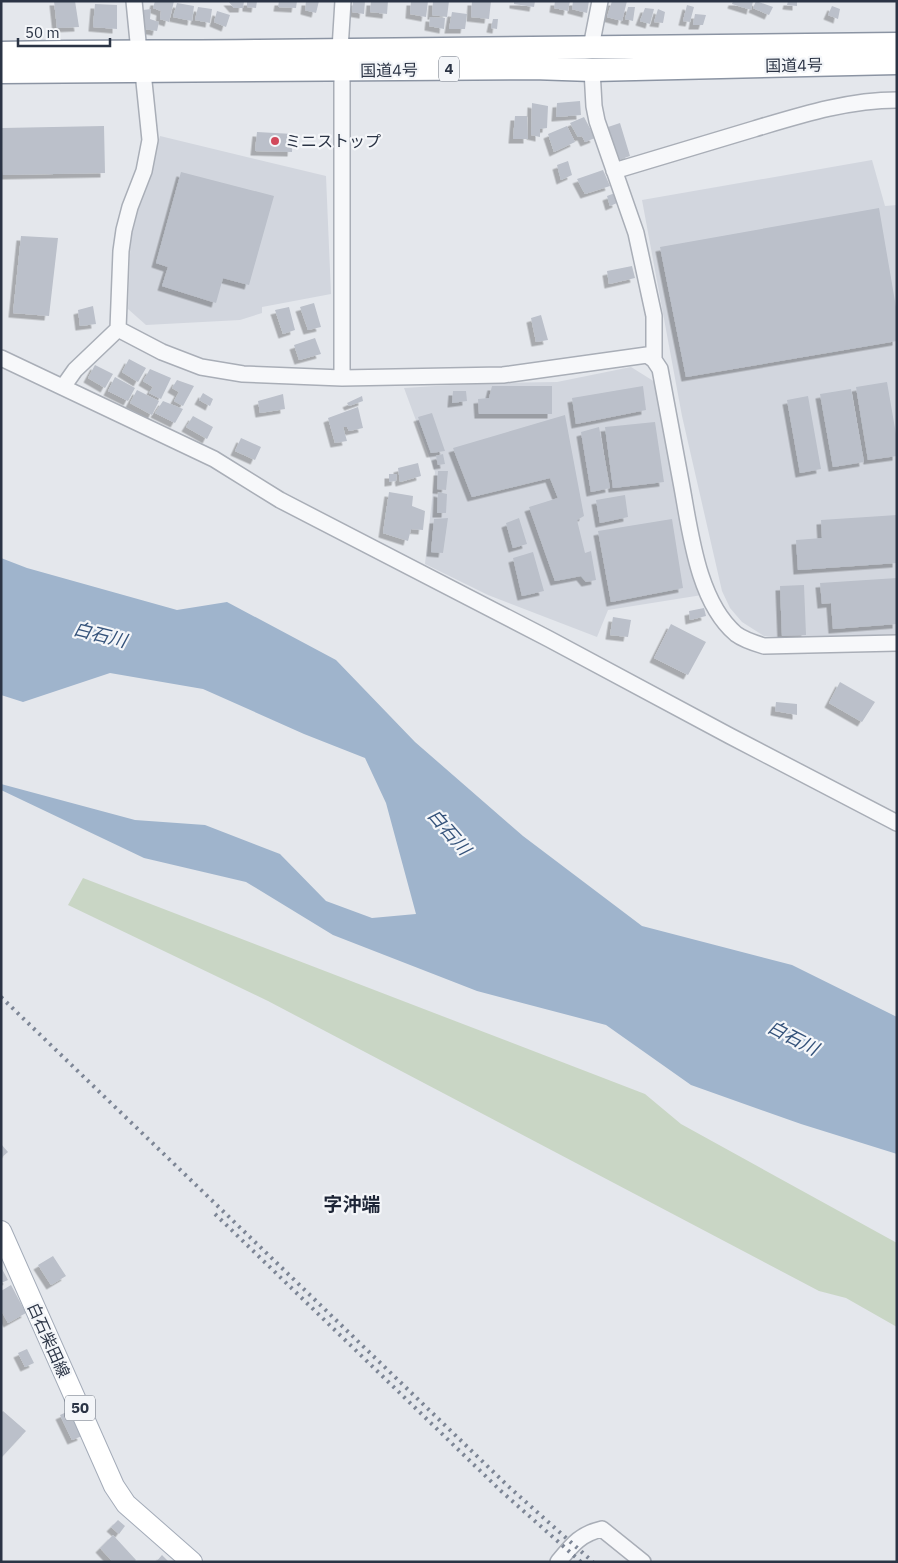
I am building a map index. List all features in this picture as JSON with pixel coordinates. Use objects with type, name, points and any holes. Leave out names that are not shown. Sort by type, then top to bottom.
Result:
[{"type":"highway","name":"国道4号","points":[[341,60],[527,46],[897,44]]},
{"type":"highway","name":"国道4号","points":[[1,53],[141,62]]},
{"type":"highway","name":"国道4号","points":[[1,72],[141,62],[341,60],[592,70],[897,63]]},
{"type":"main road","name":"白石柴田線","points":[[1,1232],[114,1486],[126,1504],[192,1562]]},
{"type":"street","points":[[63,387],[75,370],[118,329],[122,244],[130,207],[144,171],[150,140],[134,1]]},
{"type":"street","points":[[342,378],[341,60],[343,1]]},
{"type":"street","points":[[591,47],[600,1]]},
{"type":"street","points":[[592,70],[594,106],[597,121],[636,233],[654,316],[654,360]]},
{"type":"street","points":[[614,171],[798,116],[844,105],[881,100],[897,100]]},
{"type":"street","points":[[118,329],[162,352],[201,367],[243,374],[342,378],[503,375],[647,355],[654,360],[660,369],[697,564],[710,599],[722,618],[736,634],[748,641],[764,646],[897,642]]},
{"type":"street","points":[[1,358],[214,458],[280,500],[550,639],[897,823]]},
{"type":"street","points":[[558,1562],[572,1544],[589,1532],[602,1529],[643,1562]]},
{"type":"shaded area","points":[[160,136],[326,176],[331,294],[262,307],[262,313],[240,320],[146,325],[128,309],[131,229]]},
{"type":"shaded area","points":[[872,160],[885,206],[897,205],[897,637],[807,639],[764,636],[742,622],[730,608],[722,591],[682,416],[642,200]]},
{"type":"shaded area","points":[[631,367],[655,382],[702,595],[608,610],[597,637],[488,595],[425,564],[435,472],[404,388],[483,383],[557,382]]},
{"type":"green space","points":[[83,878],[645,1094],[681,1124],[897,1243],[897,1327],[846,1298],[819,1291],[268,1001],[68,905]]},
{"type":"water","name":"白石川","points":[[1,558],[27,568],[177,610],[227,602],[336,660],[415,742],[523,836],[642,926],[792,965],[897,1017],[897,1154],[801,1124],[691,1085],[606,1025],[477,991],[333,935],[246,882],[144,858],[1,790],[1,784],[135,820],[205,825],[280,854],[326,901],[372,918],[416,914],[386,803],[365,758],[304,734],[203,689],[110,673],[23,702],[1,695]]},
{"type":"building","points":[[54,1],[75,1],[79,27],[57,28]]},
{"type":"building","points":[[155,1],[174,1],[169,22],[160,19],[161,11],[153,8]]},
{"type":"building","points":[[228,1],[244,1],[243,8],[234,8]]},
{"type":"building","points":[[247,1],[257,1],[256,8],[247,7]]},
{"type":"building","points":[[279,1],[297,1],[296,8],[278,7]]},
{"type":"building","points":[[306,1],[319,1],[316,13],[305,10]]},
{"type":"building","points":[[353,1],[365,1],[364,14],[352,12]]},
{"type":"building","points":[[371,1],[388,1],[387,14],[370,12]]},
{"type":"building","points":[[411,1],[428,1],[426,17],[410,14]]},
{"type":"building","points":[[433,1],[449,1],[447,17],[432,15]]},
{"type":"building","points":[[472,1],[491,1],[489,19],[471,17]]},
{"type":"building","points":[[514,1],[535,1],[534,7],[514,4]]},
{"type":"building","points":[[555,1],[570,1],[568,11],[554,8]]},
{"type":"building","points":[[573,1],[589,1],[587,13],[572,9]]},
{"type":"building","points":[[612,1],[627,1],[622,21],[607,17]]},
{"type":"building","points":[[733,1],[753,1],[751,10],[732,4]]},
{"type":"building","points":[[756,1],[773,7],[769,15],[753,8]]},
{"type":"building","points":[[788,1],[797,1],[797,6],[787,5]]},
{"type":"building","points":[[177,3],[194,6],[192,21],[173,17]]},
{"type":"building","points":[[95,4],[117,5],[117,29],[93,27]]},
{"type":"building","points":[[687,5],[694,7],[690,22],[683,21]]},
{"type":"building","points":[[832,6],[840,9],[838,19],[828,15]]},
{"type":"building","points":[[198,7],[212,9],[210,23],[195,20]]},
{"type":"building","points":[[628,7],[635,7],[633,21],[625,19]]},
{"type":"building","points":[[645,8],[654,9],[650,24],[640,21]]},
{"type":"building","points":[[151,9],[150,19],[159,22],[157,31],[144,29],[143,10]]},
{"type":"building","points":[[658,9],[665,12],[663,23],[654,22]]},
{"type":"building","points":[[217,11],[230,15],[226,27],[214,22]]},
{"type":"building","points":[[452,12],[467,14],[465,29],[449,29]]},
{"type":"building","points":[[695,14],[706,15],[703,25],[693,25]]},
{"type":"building","points":[[430,17],[445,18],[444,29],[429,26]]},
{"type":"building","points":[[493,19],[498,19],[497,29],[491,28]]},
{"type":"building","points":[[580,101],[581,115],[556,117],[557,103]]},
{"type":"building","points":[[532,103],[548,106],[547,128],[540,129],[540,137],[531,135]]},
{"type":"building","points":[[515,116],[527,116],[528,139],[513,139]]},
{"type":"building","points":[[584,117],[595,138],[585,142],[582,136],[578,137],[570,123]]},
{"type":"building","points":[[620,123],[630,156],[619,160],[608,127]]},
{"type":"building","points":[[104,126],[105,173],[3,175],[2,128]]},
{"type":"building","points":[[567,126],[575,142],[554,152],[548,134]]},
{"type":"building","points":[[257,132],[293,134],[292,152],[255,151]]},
{"type":"building","points":[[568,161],[572,175],[561,180],[557,165]]},
{"type":"building","points":[[603,170],[610,186],[585,194],[577,179]]},
{"type":"building","points":[[181,172],[274,196],[249,285],[223,278],[216,303],[162,286],[168,267],[156,263]]},
{"type":"building","points":[[615,193],[617,203],[610,206],[607,196]]},
{"type":"building","points":[[879,208],[897,313],[897,341],[686,377],[660,247]]},
{"type":"building","points":[[21,236],[58,238],[49,316],[13,313]]},
{"type":"building","points":[[632,266],[635,278],[609,284],[607,271]]},
{"type":"building","points":[[314,303],[321,327],[308,330],[300,307]]},
{"type":"building","points":[[93,306],[96,324],[80,326],[78,310]]},
{"type":"building","points":[[289,307],[295,330],[283,334],[275,310]]},
{"type":"building","points":[[541,315],[548,340],[536,342],[531,318]]},
{"type":"building","points":[[315,338],[321,354],[299,360],[294,345]]},
{"type":"building","points":[[129,359],[146,368],[138,382],[122,372]]},
{"type":"building","points":[[95,365],[113,374],[105,388],[88,378]]},
{"type":"building","points":[[150,369],[171,378],[161,399],[149,393],[153,387],[143,381]]},
{"type":"building","points":[[115,377],[135,388],[128,401],[108,391]]},
{"type":"building","points":[[177,380],[194,386],[183,406],[174,401],[179,392],[172,388]]},
{"type":"building","points":[[887,382],[897,440],[897,456],[868,460],[856,387]]},
{"type":"building","points":[[492,386],[552,386],[552,414],[479,414],[478,399],[489,398]]},
{"type":"building","points":[[643,386],[646,410],[576,424],[572,398]]},
{"type":"building","points":[[851,389],[864,462],[833,467],[820,394]]},
{"type":"building","points":[[137,390],[159,401],[152,415],[130,403]]},
{"type":"building","points":[[453,391],[466,391],[467,401],[452,403]]},
{"type":"building","points":[[203,393],[213,399],[210,406],[199,400]]},
{"type":"building","points":[[283,394],[285,409],[260,413],[258,401]]},
{"type":"building","points":[[362,396],[363,401],[349,406],[347,403]]},
{"type":"building","points":[[808,396],[821,469],[800,473],[787,400]]},
{"type":"building","points":[[163,401],[183,409],[175,423],[155,413]]},
{"type":"building","points":[[358,407],[363,428],[349,431],[347,427],[343,427],[347,441],[335,443],[328,418]]},
{"type":"building","points":[[432,413],[445,451],[431,453],[418,417]]},
{"type":"building","points":[[565,415],[584,516],[577,520],[585,553],[591,551],[596,580],[586,582],[581,576],[555,581],[529,507],[558,498],[550,478],[472,497],[453,448]]},
{"type":"building","points":[[193,416],[213,427],[207,439],[186,427]]},
{"type":"building","points":[[655,422],[664,482],[613,488],[605,427]]},
{"type":"building","points":[[599,427],[610,488],[591,492],[581,432]]},
{"type":"building","points":[[241,438],[261,447],[255,460],[235,451]]},
{"type":"building","points":[[443,454],[445,464],[438,465],[436,456]]},
{"type":"building","points":[[418,463],[421,476],[400,482],[398,468]]},
{"type":"building","points":[[438,471],[448,471],[446,490],[437,489]]},
{"type":"building","points":[[389,474],[397,474],[396,481],[389,482]]},
{"type":"building","points":[[389,492],[413,496],[412,506],[425,511],[423,530],[411,529],[408,541],[383,533]]},
{"type":"building","points":[[438,492],[447,494],[446,513],[437,513]]},
{"type":"building","points":[[625,495],[628,517],[600,523],[596,500]]},
{"type":"building","points":[[897,515],[897,563],[798,570],[796,540],[822,538],[821,520]]},
{"type":"building","points":[[448,518],[443,553],[431,552],[434,519]]},
{"type":"building","points":[[519,518],[527,544],[513,548],[506,523]]},
{"type":"building","points":[[672,519],[683,588],[611,602],[598,531]]},
{"type":"building","points":[[533,552],[544,591],[522,596],[513,558]]},
{"type":"building","points":[[897,578],[897,624],[833,629],[831,603],[822,604],[820,583]]},
{"type":"building","points":[[804,585],[806,635],[782,636],[780,586]]},
{"type":"building","points":[[704,608],[706,616],[690,620],[689,611]]},
{"type":"building","points":[[613,617],[631,620],[628,637],[610,635]]},
{"type":"building","points":[[671,624],[706,642],[688,675],[654,658]]},
{"type":"building","points":[[840,682],[875,702],[862,722],[829,703]]},
{"type":"building","points":[[776,702],[797,704],[797,715],[775,711]]},
{"type":"building","points":[[1,1144],[8,1152],[1,1158]]},
{"type":"building","points":[[53,1256],[66,1276],[51,1285],[38,1265]]},
{"type":"building","points":[[1,1267],[8,1280],[1,1283]]},
{"type":"building","points":[[11,1285],[26,1313],[8,1323],[1,1310],[1,1291]]},
{"type":"building","points":[[27,1349],[34,1363],[25,1367],[18,1353]]},
{"type":"building","points":[[71,1410],[82,1436],[72,1440],[60,1415]]},
{"type":"building","points":[[3,1411],[26,1431],[1,1458],[1,1413]]},
{"type":"building","points":[[118,1520],[125,1526],[119,1534],[111,1527]]},
{"type":"building","points":[[113,1535],[136,1560],[134,1562],[113,1562],[100,1548]]},
{"type":"building","points":[[162,1555],[169,1562],[156,1562]]},
{"type":"railway","points":[[1,997],[508,1486],[593,1562]]},
{"type":"railway","points":[[215,1214],[501,1491],[581,1562]]},
{"type":"place","name":"ミニストップ","points":[[275,141]]},
{"type":"district","name":"字沖端","points":[[352,1204]]}]
